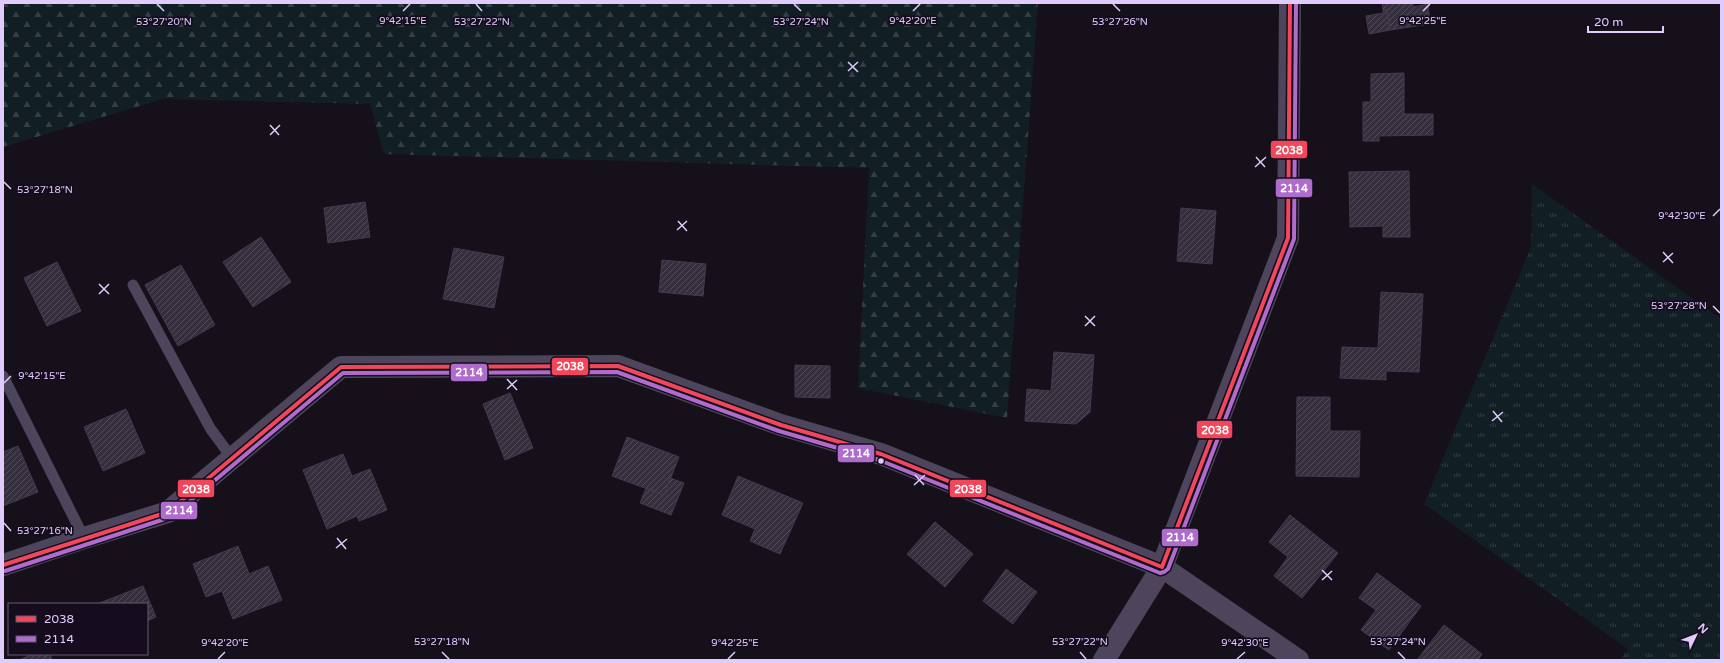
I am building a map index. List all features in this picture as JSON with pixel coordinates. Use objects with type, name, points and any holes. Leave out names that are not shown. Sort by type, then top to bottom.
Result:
[{"type":"street","points":[[1104,660],[1162,567],[1288,238],[1290,3]]},
{"type":"street","points":[[3,565],[168,512],[341,367],[618,366],[781,425],[881,454],[1162,567],[1298,660]]},
{"type":"lane","points":[[132,285],[210,428],[232,458]]},
{"type":"lane","points":[[3,376],[84,538]]},
{"type":"green space","points":[[3,3],[1038,3],[1007,418],[858,388],[869,168],[384,154],[370,104],[163,99],[3,147]]},
{"type":"green space","points":[[1532,184],[1721,319],[1721,660],[1620,660],[1628,649],[1424,504],[1531,247]]},
{"type":"building","points":[[1382,3],[1413,3],[1413,7],[1428,4],[1430,24],[1390,30],[1387,10],[1383,10]]},
{"type":"building","points":[[1383,10],[1387,10],[1390,30],[1369,34],[1366,16],[1383,13]]},
{"type":"building","points":[[1404,73],[1404,114],[1433,114],[1433,135],[1379,136],[1379,141],[1363,141],[1363,102],[1371,102],[1371,74]]},
{"type":"building","points":[[1409,171],[1410,237],[1383,237],[1383,226],[1350,227],[1349,172]]},
{"type":"building","points":[[365,202],[370,237],[328,243],[324,208]]},
{"type":"building","points":[[1181,208],[1216,211],[1212,264],[1177,261]]},
{"type":"building","points":[[261,237],[291,282],[253,307],[223,262]]},
{"type":"building","points":[[454,248],[504,257],[494,308],[443,299]]},
{"type":"building","points":[[662,260],[706,264],[703,296],[659,292]]},
{"type":"building","points":[[57,262],[81,311],[47,326],[24,278]]},
{"type":"building","points":[[181,265],[215,325],[178,346],[145,285]]},
{"type":"building","points":[[1381,292],[1423,294],[1419,372],[1386,371],[1386,380],[1340,378],[1342,347],[1378,348]]},
{"type":"building","points":[[1054,352],[1094,355],[1090,412],[1076,424],[1025,421],[1027,389],[1051,391]]},
{"type":"building","points":[[795,365],[830,366],[830,398],[795,397]]},
{"type":"building","points":[[510,393],[533,448],[505,460],[483,404]]},
{"type":"building","points":[[1297,397],[1330,397],[1330,431],[1360,431],[1359,477],[1296,476]]},
{"type":"building","points":[[126,409],[145,453],[103,471],[84,427]]},
{"type":"building","points":[[627,437],[679,457],[664,495],[612,476]]},
{"type":"building","points":[[18,446],[38,492],[3,506],[3,452]]},
{"type":"building","points":[[343,454],[352,476],[370,469],[387,510],[359,521],[357,516],[327,529],[303,470]]},
{"type":"building","points":[[738,476],[803,503],[780,554],[750,541],[755,529],[722,515]]},
{"type":"building","points":[[670,478],[684,483],[671,515],[640,503],[646,488],[664,495]]},
{"type":"building","points":[[1290,515],[1338,553],[1302,598],[1274,576],[1288,557],[1269,542]]},
{"type":"building","points":[[935,522],[973,554],[945,587],[907,554]]},
{"type":"building","points":[[238,546],[249,574],[268,566],[282,600],[233,619],[222,591],[206,597],[193,564]]},
{"type":"building","points":[[1006,569],[1037,592],[1013,624],[983,601]]},
{"type":"building","points":[[1377,573],[1421,606],[1389,650],[1361,630],[1376,610],[1359,598]]},
{"type":"building","points":[[143,586],[156,617],[148,621],[148,603],[100,603]]},
{"type":"building","points":[[1444,625],[1482,654],[1478,660],[1417,660]]},
{"type":"building","points":[[31,655],[50,655],[52,660],[19,660]]},
{"type":"transit line","name":"2038","points":[[1162,567],[1288,238],[1290,3]]},
{"type":"transit line","name":"2114","points":[[5,571],[171,517],[343,373],[617,372],[779,431],[879,460],[1160,573],[1164,572],[1168,569],[1294,239],[1296,3]]},
{"type":"transit line","name":"2038","points":[[3,565],[168,512],[341,367],[618,366],[781,425],[881,454],[1162,567]]}]
